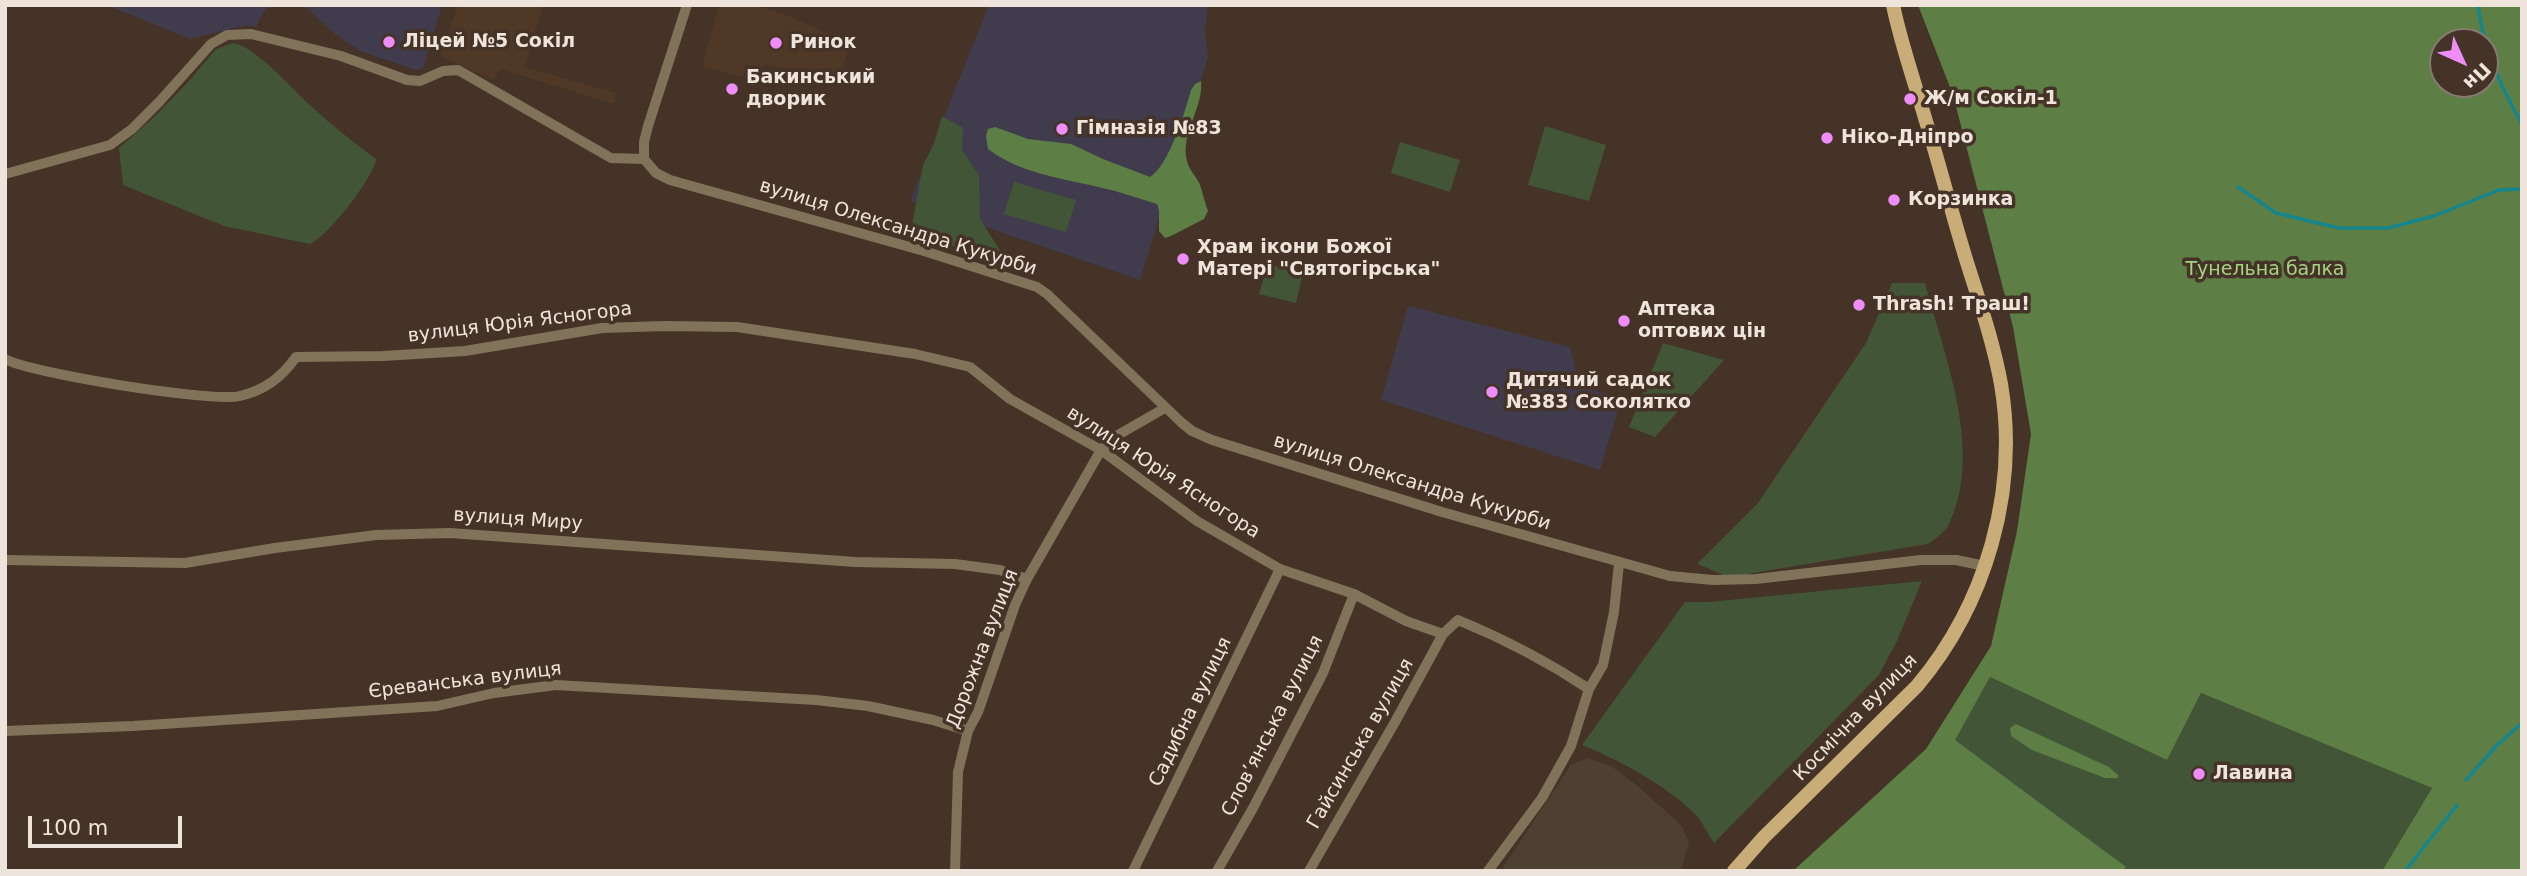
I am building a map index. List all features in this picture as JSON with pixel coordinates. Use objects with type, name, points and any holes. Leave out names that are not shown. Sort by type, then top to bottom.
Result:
[{"type":"main road","name":"Космічна вулиця","points":[[1734,871],[1764,837],[1917,687],[1937,662],[1956,633],[1985,566],[2001,508],[2005,457],[2001,384],[1984,315],[1905,54],[1893,5]]},
{"type":"street","points":[[5,174],[110,145],[132,129],[160,102],[211,44],[227,35],[235,34],[251,34],[341,56],[419,81],[443,71],[458,70],[611,158],[644,159],[648,126],[687,5]]},
{"type":"street","name":"вулиця Олександра Кукурби","points":[[644,159],[656,173],[670,180],[913,248],[1037,287],[1072,317],[1164,408],[1192,431],[1212,440],[1442,512],[1670,576],[1713,580],[1756,579],[1921,560],[1956,560],[1985,566]]},
{"type":"street","name":"вулиця Юрія Ясногора","points":[[5,359],[35,370],[223,399],[239,397],[270,385],[286,371],[296,357],[465,351],[602,328],[737,327],[915,354],[970,367],[1010,399],[1101,450],[1197,521],[1280,569],[1354,594],[1406,621],[1443,634]]},
{"type":"street","name":"Дорожна вулиця","points":[[955,871],[958,772],[968,731],[978,712],[1027,579],[1101,450],[1111,439],[1164,408]]},
{"type":"street","name":"вулиця Миру","points":[[5,560],[185,563],[376,535],[450,533],[855,562],[955,564],[1000,570],[1027,579]]},
{"type":"street","points":[[1488,871],[1542,798],[1571,746],[1589,689],[1603,665],[1611,634],[1619,563]]},
{"type":"street","name":"Садибна вулиця","points":[[1132,871],[1280,569]]},
{"type":"street","name":"Словʼянська вулиця","points":[[1217,871],[1323,673],[1354,594]]},
{"type":"street","points":[[1443,634],[1458,620],[1514,645],[1589,689]]},
{"type":"street","name":"Гайсинська вулиця","points":[[1309,871],[1443,634]]},
{"type":"street","name":"Єреванська вулиця","points":[[5,731],[437,706],[494,693],[556,685],[816,700],[868,706],[933,720],[968,731]]},
{"type":"shaded area","points":[[107,5],[270,5],[256,27],[247,25],[190,39]]},
{"type":"shaded area","name":"Ліцей №5 Сокіл","points":[[303,5],[442,5],[423,68],[416,70],[360,51],[335,34]]},
{"type":"shaded area","points":[[458,5],[543,5],[525,67],[616,93],[614,104],[500,69],[494,80],[440,56]]},
{"type":"shaded area","name":"Ринок","points":[[719,5],[755,5],[791,17],[839,39],[849,48],[838,81],[764,64],[759,82],[702,66]]},
{"type":"shaded area","name":"Гімназія №83","points":[[989,5],[1208,5],[1205,29],[1208,57],[1140,280],[910,201]]},
{"type":"shaded area","name":"Дитячий садок №383 Соколятко","points":[[1408,306],[1570,347],[1580,387],[1622,397],[1600,470],[1381,400]]},
{"type":"shaded area","points":[[1587,758],[1611,766],[1682,826],[1689,842],[1681,871],[1502,869],[1571,765]]},
{"type":"green space","name":"Тунельна балка","points":[[1918,5],[2522,5],[2522,871],[2382,871],[2432,788],[2201,693],[2167,760],[1990,677],[1955,740],[2126,867],[2122,871],[1793,871],[1926,749],[1991,646],[2017,531],[2031,434],[2013,327],[1953,95]]},
{"type":"green space","points":[[233,43],[262,59],[325,119],[376,159],[367,180],[349,206],[310,244],[224,226],[123,185],[119,148],[155,116],[216,49]]},
{"type":"green space","points":[[1201,81],[1199,101],[1189,131],[1186,151],[1188,164],[1200,185],[1208,211],[1204,219],[1165,238],[1159,231],[1157,204],[1033,171],[988,149],[988,129],[995,127],[1028,139],[1071,144],[1150,177],[1170,150],[1191,90]]},
{"type":"green space","points":[[942,116],[963,128],[962,149],[979,176],[980,219],[1003,255],[928,242],[912,225],[923,165],[934,144]]},
{"type":"green space","points":[[1545,126],[1606,145],[1589,201],[1528,185]]},
{"type":"green space","points":[[1400,142],[1460,160],[1450,192],[1391,173]]},
{"type":"green space","points":[[1014,182],[1076,200],[1066,232],[1004,214]]},
{"type":"green space","points":[[1268,264],[1303,273],[1296,303],[1259,294]]},
{"type":"green space","points":[[1892,283],[1925,283],[1957,404],[1963,468],[1958,498],[1946,529],[1928,544],[1729,577],[1697,564],[1758,503],[1866,343]]},
{"type":"green space","points":[[1663,343],[1724,360],[1655,437],[1629,427]]},
{"type":"green space","points":[[1922,581],[1897,641],[1879,675],[1714,843],[1696,815],[1671,794],[1627,766],[1582,745],[1685,602],[1709,602]]},
{"type":"green space","name":"Лавина","points":[[1990,677],[2167,760],[2201,693],[2432,788],[2382,871],[2122,871],[2125,868],[1954,740]]},
{"type":"green space","points":[[2016,724],[2109,767],[2119,776],[2105,778],[2032,750],[2011,736],[2010,728]]},
{"type":"waterway","points":[[2478,5],[2494,66],[2522,124]]},
{"type":"waterway","points":[[2238,187],[2276,213],[2339,228],[2388,228],[2434,216],[2499,190],[2522,189]]},
{"type":"waterway","points":[[2466,780],[2496,746],[2522,723]]},
{"type":"waterway","points":[[2405,871],[2457,805]]},
{"type":"place","name":"Ліцей №5 Сокіл","points":[[389,42]]},
{"type":"place","name":"Ринок","points":[[776,43]]},
{"type":"place","name":"Бакинський дворик","points":[[732,89]]},
{"type":"place","name":"Ж/м Сокіл-1","points":[[1910,99]]},
{"type":"place","name":"Гімназія №83","points":[[1062,129]]},
{"type":"place","name":"Ніко-Дніпро","points":[[1827,138]]},
{"type":"place","name":"Корзинка","points":[[1894,200]]},
{"type":"place","name":"Храм ікони Божої Матері \"Святогірська\"","points":[[1183,259]]},
{"type":"place","name":"Thrash! Траш!","points":[[1859,305]]},
{"type":"place","name":"Аптека оптових цін","points":[[1624,321]]},
{"type":"place","name":"Дитячий садок №383 Соколятко","points":[[1492,392]]},
{"type":"place","name":"Лавина","points":[[2199,774]]}]
